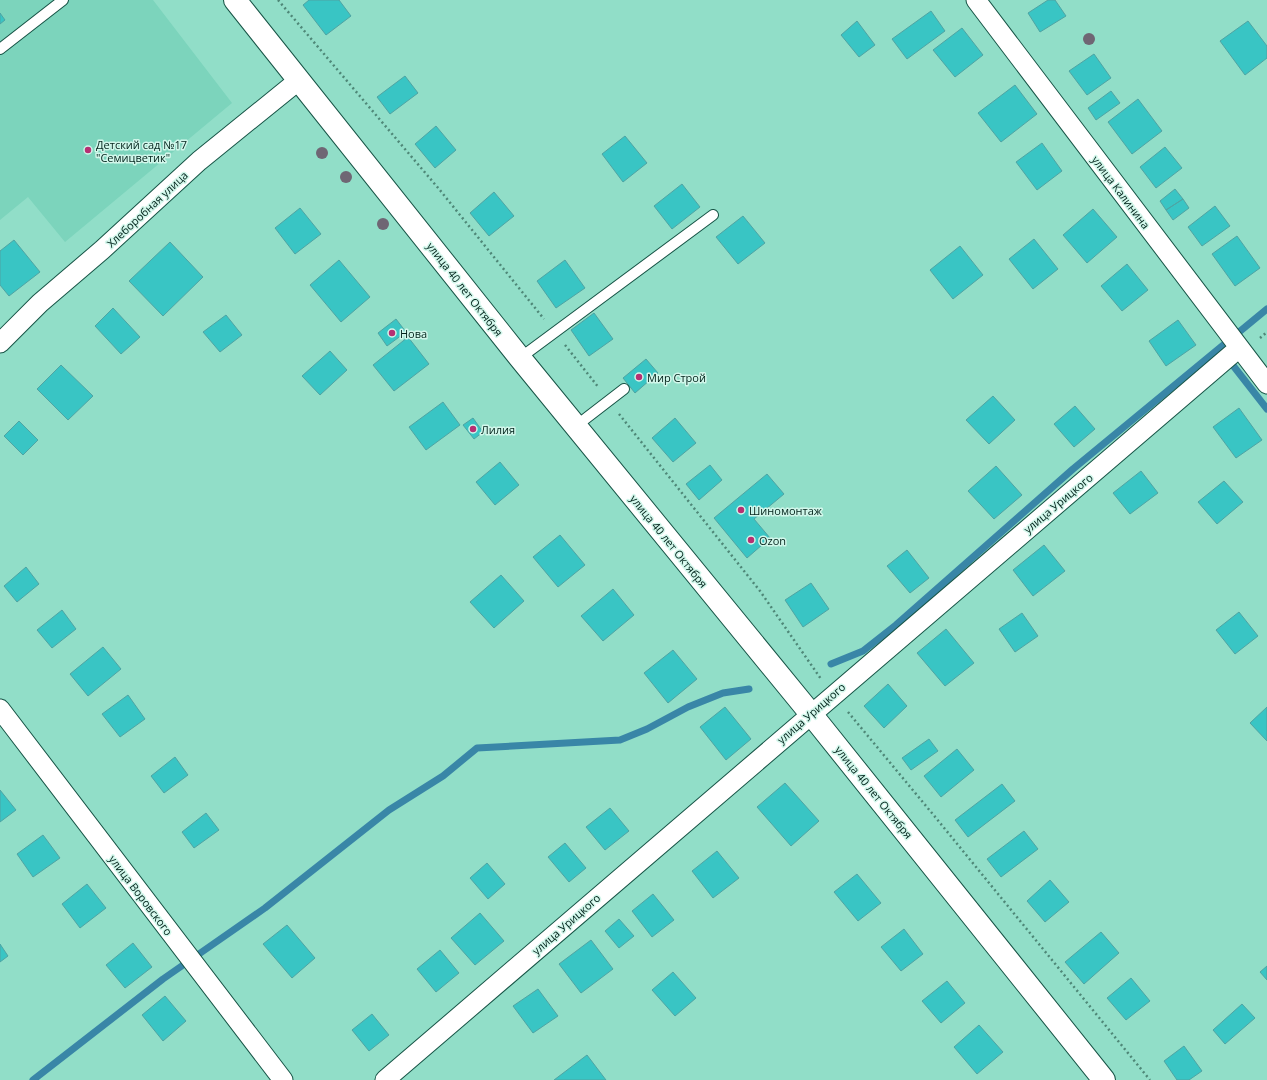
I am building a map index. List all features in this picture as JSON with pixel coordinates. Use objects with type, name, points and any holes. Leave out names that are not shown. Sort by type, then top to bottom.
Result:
[{"type":"street","name":"улица 40 лет Октября","points":[[235,0],[520,358],[811,714],[1104,1080]]},
{"type":"street","name":"улица Калинина","points":[[976,0],[1267,384]]},
{"type":"street","name":"Хлеборобная улица","points":[[0,343],[40,303],[102,250],[199,161],[299,80]]},
{"type":"street","name":"улица Урицкого","points":[[385,1080],[1239,348]]},
{"type":"street","name":"улица Воровского","points":[[0,709],[283,1080]]},
{"type":"lane","points":[[0,49],[63,0]]},
{"type":"lane","points":[[520,358],[713,215]]},
{"type":"lane","points":[[576,426],[624,389]]},
{"type":"path","points":[[278,0],[439,189],[760,592],[833,695],[942,824],[1150,1080]]},
{"type":"shaded area","name":"Детский сад №17 \"Семицветик\"","points":[[0,0],[153,0],[232,103],[65,242],[28,197],[0,220]]},
{"type":"building","points":[[309,0],[339,0],[351,16],[326,35],[303,5]]},
{"type":"building","points":[[1048,0],[1055,0],[1066,16],[1040,32],[1028,13]]},
{"type":"building","points":[[931,11],[945,31],[907,59],[892,39]]},
{"type":"building","points":[[0,13],[5,20],[0,24]]},
{"type":"building","points":[[857,21],[875,45],[859,57],[841,35]]},
{"type":"building","points":[[1248,21],[1267,46],[1267,58],[1245,75],[1220,41]]},
{"type":"building","points":[[962,28],[983,55],[955,77],[933,50]]},
{"type":"building","points":[[1094,54],[1111,78],[1087,95],[1069,71]]},
{"type":"building","points":[[405,76],[418,93],[390,114],[377,97]]},
{"type":"building","points":[[1015,85],[1037,114],[1001,142],[978,113]]},
{"type":"building","points":[[1111,91],[1120,103],[1096,120],[1088,108]]},
{"type":"building","points":[[1138,99],[1162,131],[1132,154],[1108,122]]},
{"type":"building","points":[[436,126],[456,150],[435,168],[415,144]]},
{"type":"building","points":[[625,136],[647,163],[623,182],[602,154]]},
{"type":"building","points":[[1042,143],[1062,171],[1037,190],[1016,162]]},
{"type":"building","points":[[1165,147],[1182,168],[1156,188],[1140,167]]},
{"type":"building","points":[[682,184],[700,207],[672,229],[654,206]]},
{"type":"building","points":[[1175,189],[1183,199],[1166,210],[1160,201]]},
{"type":"building","points":[[494,192],[514,216],[489,236],[470,213]]},
{"type":"building","points":[[1183,199],[1189,208],[1173,220],[1166,210]]},
{"type":"building","points":[[1215,206],[1230,226],[1202,246],[1188,227]]},
{"type":"building","points":[[300,208],[321,234],[295,254],[275,228]]},
{"type":"building","points":[[1093,209],[1117,237],[1087,263],[1063,235]]},
{"type":"building","points":[[743,216],[765,243],[738,264],[716,237]]},
{"type":"building","points":[[1237,236],[1260,268],[1235,286],[1212,254]]},
{"type":"building","points":[[1034,239],[1058,269],[1033,289],[1009,259]]},
{"type":"building","points":[[14,240],[40,272],[9,296],[0,285],[0,251]]},
{"type":"building","points":[[170,242],[203,277],[163,316],[129,281]]},
{"type":"building","points":[[960,246],[983,275],[953,299],[930,270]]},
{"type":"building","points":[[339,260],[370,297],[341,322],[310,285]]},
{"type":"building","points":[[565,260],[585,288],[556,308],[537,281]]},
{"type":"building","points":[[1127,264],[1148,290],[1122,311],[1101,286]]},
{"type":"building","points":[[113,308],[140,337],[121,354],[95,326]]},
{"type":"building","points":[[594,313],[613,339],[589,356],[571,330]]},
{"type":"building","points":[[226,315],[242,335],[220,352],[203,332]]},
{"type":"building","name":"Нова","points":[[396,319],[406,332],[387,346],[378,333]]},
{"type":"building","points":[[1178,320],[1196,345],[1166,366],[1149,341]]},
{"type":"building","points":[[408,337],[429,364],[394,391],[373,365]]},
{"type":"building","points":[[330,351],[347,370],[320,395],[302,376]]},
{"type":"building","points":[[646,359],[658,373],[635,393],[623,378]]},
{"type":"building","points":[[61,365],[93,396],[68,420],[37,389]]},
{"type":"building","points":[[993,396],[1015,420],[989,444],[966,420]]},
{"type":"building","points":[[443,402],[460,425],[426,450],[409,427]]},
{"type":"building","points":[[1075,406],[1095,429],[1074,447],[1054,424]]},
{"type":"building","points":[[1239,408],[1262,440],[1236,458],[1213,427]]},
{"type":"building","name":"Лилия","points":[[473,418],[483,432],[474,439],[463,425]]},
{"type":"building","points":[[675,418],[696,443],[673,462],[652,438]]},
{"type":"building","points":[[19,421],[38,440],[23,455],[4,436]]},
{"type":"building","points":[[500,462],[519,485],[495,505],[476,482]]},
{"type":"building","points":[[710,465],[722,480],[699,500],[686,484]]},
{"type":"building","points":[[996,466],[1022,495],[994,519],[968,491]]},
{"type":"building","points":[[1141,471],[1158,493],[1130,514],[1113,493]]},
{"type":"building","points":[[767,474],[784,494],[754,519],[770,538],[747,558],[714,518]]},
{"type":"building","points":[[1224,481],[1243,502],[1217,524],[1198,502]]},
{"type":"building","points":[[560,535],[585,565],[558,587],[533,557]]},
{"type":"building","points":[[1044,545],[1065,571],[1033,596],[1013,570]]},
{"type":"building","points":[[907,550],[929,578],[910,593],[887,566]]},
{"type":"building","points":[[26,567],[39,584],[17,602],[4,586]]},
{"type":"building","points":[[501,575],[524,601],[494,628],[470,602]]},
{"type":"building","points":[[811,583],[829,609],[803,627],[785,600]]},
{"type":"building","points":[[613,589],[634,615],[603,641],[581,616]]},
{"type":"building","points":[[62,610],[76,629],[52,648],[37,630]]},
{"type":"building","points":[[1239,612],[1258,636],[1235,654],[1216,630]]},
{"type":"building","points":[[1022,613],[1038,636],[1015,652],[999,629]]},
{"type":"building","points":[[946,629],[974,663],[945,686],[917,653]]},
{"type":"building","points":[[103,647],[121,669],[88,696],[70,674]]},
{"type":"building","points":[[673,650],[697,679],[668,703],[644,673]]},
{"type":"building","points":[[888,684],[907,706],[884,728],[864,706]]},
{"type":"building","points":[[128,695],[145,719],[120,737],[102,714]]},
{"type":"building","points":[[725,707],[751,739],[726,760],[700,727]]},
{"type":"building","points":[[1267,707],[1267,741],[1250,723]]},
{"type":"building","points":[[929,739],[938,751],[911,770],[902,758]]},
{"type":"building","points":[[957,749],[974,770],[941,797],[924,776]]},
{"type":"building","points":[[175,757],[188,775],[164,793],[151,776]]},
{"type":"building","points":[[785,783],[819,821],[791,846],[757,807]]},
{"type":"building","points":[[1002,784],[1015,801],[968,837],[955,820]]},
{"type":"building","points":[[0,790],[16,810],[0,822]]},
{"type":"building","points":[[610,808],[629,831],[605,850],[586,827]]},
{"type":"building","points":[[206,813],[219,830],[194,848],[182,832]]},
{"type":"building","points":[[1024,831],[1038,849],[1001,877],[987,859]]},
{"type":"building","points":[[43,835],[60,858],[33,877],[17,854]]},
{"type":"building","points":[[565,843],[586,868],[569,882],[548,857]]},
{"type":"building","points":[[717,851],[739,878],[713,898],[692,871]]},
{"type":"building","points":[[487,863],[505,884],[488,899],[470,878]]},
{"type":"building","points":[[857,874],[881,903],[858,921],[834,892]]},
{"type":"building","points":[[1050,880],[1069,902],[1045,922],[1027,901]]},
{"type":"building","points":[[87,884],[106,908],[80,928],[62,904]]},
{"type":"building","points":[[653,894],[674,920],[652,937],[632,911]]},
{"type":"building","points":[[480,913],[504,941],[475,965],[451,938]]},
{"type":"building","points":[[619,919],[634,936],[619,948],[605,931]]},
{"type":"building","points":[[287,925],[315,958],[292,978],[263,944]]},
{"type":"building","points":[[904,929],[923,954],[901,971],[881,947]]},
{"type":"building","points":[[1101,932],[1119,953],[1084,984],[1065,962]]},
{"type":"building","points":[[591,940],[613,969],[581,993],[559,964]]},
{"type":"building","points":[[133,943],[152,967],[125,988],[106,965]]},
{"type":"building","points":[[0,944],[8,956],[0,962]]},
{"type":"building","points":[[440,950],[459,973],[436,992],[417,969]]},
{"type":"building","points":[[1267,966],[1267,980],[1260,972]]},
{"type":"building","points":[[673,972],[696,998],[675,1016],[652,990]]},
{"type":"building","points":[[1131,978],[1150,1001],[1126,1020],[1107,998]]},
{"type":"building","points":[[947,981],[965,1003],[941,1023],[922,1001]]},
{"type":"building","points":[[538,989],[558,1016],[533,1033],[513,1006]]},
{"type":"building","points":[[165,996],[186,1021],[163,1041],[142,1015]]},
{"type":"building","points":[[1242,1004],[1255,1018],[1225,1044],[1213,1030]]},
{"type":"building","points":[[372,1014],[389,1035],[369,1051],[352,1030]]},
{"type":"building","points":[[979,1025],[1003,1052],[977,1074],[954,1047]]},
{"type":"building","points":[[1184,1046],[1202,1071],[1189,1080],[1177,1080],[1164,1061]]},
{"type":"building","points":[[587,1055],[606,1080],[554,1080]]},
{"type":"waterway","points":[[831,664],[863,651],[896,625],[1073,469],[1267,309]]},
{"type":"waterway","points":[[1228,359],[1267,409]]},
{"type":"waterway","points":[[33,1080],[163,979],[265,908],[389,810],[443,776],[477,748],[620,740],[647,729],[688,707],[723,693],[749,689]]},
{"type":"place","name":"Детский сад №17 \"Семицветик\"","points":[[88,150]]},
{"type":"place","name":"Нова","points":[[392,333]]},
{"type":"place","name":"Мир Строй","points":[[639,377]]},
{"type":"place","name":"Лилия","points":[[473,429]]},
{"type":"place","name":"Шиномонтаж","points":[[741,510]]},
{"type":"place","name":"Ozon","points":[[751,540]]}]
